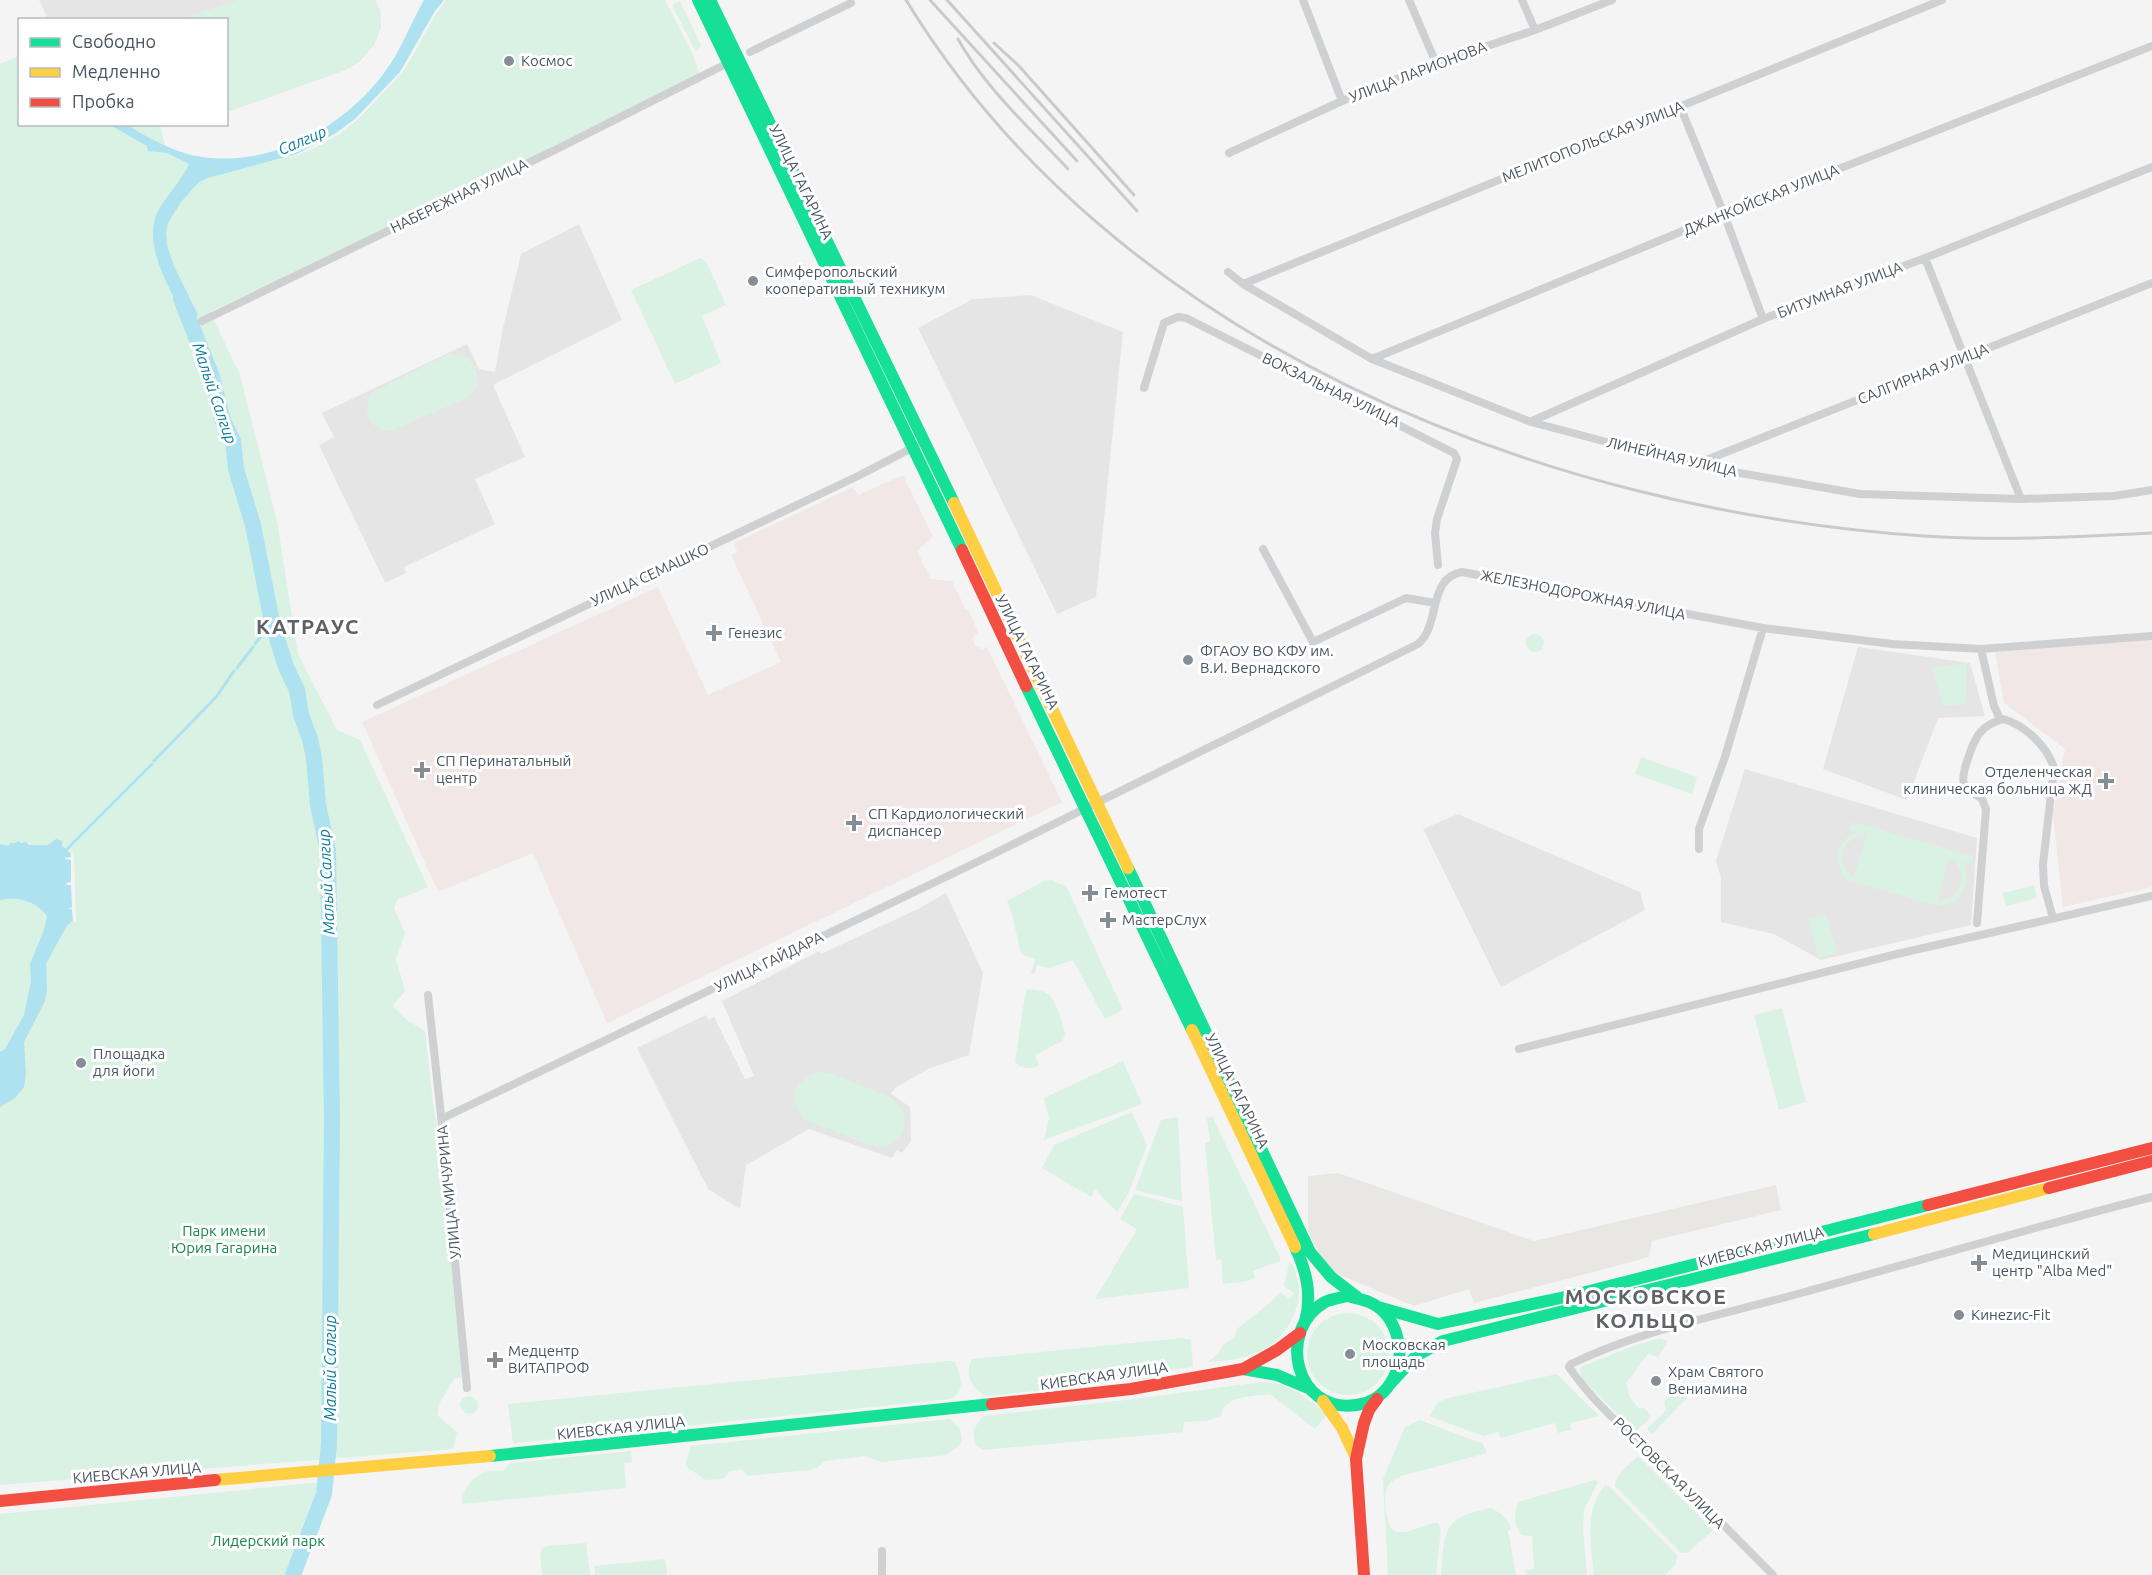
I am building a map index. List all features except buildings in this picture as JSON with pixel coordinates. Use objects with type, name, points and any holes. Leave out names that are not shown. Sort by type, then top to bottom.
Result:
[{"type":"main road","name":"УЛИЦА ГАГАРИНА","points":[[698,0],[918,445],[1017,634],[1091,806],[1303,1263],[1309,1295],[1309,1310],[1302,1328]]},
{"type":"main road","name":"УЛИЦА ГАГАРИНА","points":[[710,0],[918,445]]},
{"type":"main road","name":"УЛИЦА ГАГАРИНА","points":[[1091,806],[1310,1252],[1318,1265],[1342,1288],[1357,1297]]},
{"type":"main road","name":"КИЕВСКАЯ УЛИЦА","points":[[1378,1307],[1438,1324],[1581,1293],[2152,1148]]},
{"type":"main road","name":"КИЕВСКАЯ УЛИЦА","points":[[1390,1384],[1416,1356],[1443,1341],[1790,1256],[2152,1161]]},
{"type":"main road","points":[[1356,1459],[1345,1430],[1322,1400],[1309,1389],[1301,1377],[1297,1364],[1296,1351],[1302,1328],[1311,1312],[1319,1304],[1337,1297],[1357,1297],[1378,1307],[1390,1319],[1400,1341],[1400,1362],[1390,1384],[1369,1410],[1356,1459],[1364,1575]]},
{"type":"main road","name":"КИЕВСКАЯ УЛИЦА","points":[[0,1500],[349,1467],[444,1461],[1131,1389],[1243,1369],[1277,1350],[1302,1328]]},
{"type":"main road","name":"КИЕВСКАЯ УЛИЦА","points":[[1243,1369],[1277,1375],[1309,1389]]},
{"type":"main road","points":[[1322,1400],[1352,1407],[1380,1396]]},
{"type":"street","points":[[1303,0],[1342,100]]},
{"type":"street","points":[[1409,0],[1436,63]]},
{"type":"street","points":[[1522,0],[1535,30]]},
{"type":"street","name":"УЛИЦА ЛАРИОНОВА","points":[[1229,153],[1342,100],[1436,63],[1535,30],[1612,0]]},
{"type":"street","name":"МЕЛИТОПОЛЬСКАЯ УЛИЦА","points":[[1243,284],[1942,0]]},
{"type":"street","points":[[750,52],[852,5]]},
{"type":"street","name":"ДЖАНКОЙСКАЯ УЛИЦА","points":[[1372,359],[1724,214],[2152,46]]},
{"type":"street","name":"НАБЕРЕЖНАЯ УЛИЦА","points":[[202,321],[555,150],[728,63]]},
{"type":"street","points":[[1680,106],[1724,214],[1763,320]]},
{"type":"street","name":"БИТУМНАЯ УЛИЦА","points":[[1531,422],[1763,320],[2152,167]]},
{"type":"street","points":[[1925,258],[2021,499]]},
{"type":"street","name":"ЛИНЕЙНАЯ УЛИЦА","points":[[1228,272],[1243,284],[1372,359],[1531,422],[1694,465],[1860,494],[2021,499],[2114,496],[2152,490]]},
{"type":"street","name":"САЛГИРНАЯ УЛИЦА","points":[[1694,465],[2152,283]]},
{"type":"street","name":"ВОКЗАЛЬНАЯ УЛИЦА","points":[[1144,388],[1164,323],[1178,317],[1186,318],[1454,453],[1457,459],[1437,519],[1435,533],[1438,564]]},
{"type":"street","name":"УЛИЦА СЕМАШКО","points":[[377,705],[848,481],[918,445]]},
{"type":"street","points":[[1263,549],[1313,642],[1406,598],[1436,603]]},
{"type":"street","name":"ЖЕЛЕЗНОДОРОЖНАЯ УЛИЦА","points":[[1091,806],[1418,644],[1426,634],[1444,582],[1449,576],[1462,572],[1763,628],[1892,644],[1981,649],[2152,636]]},
{"type":"street","points":[[1699,849],[1699,829],[1725,757],[1763,628]]},
{"type":"street","points":[[1981,649],[1994,706],[2000,720]]},
{"type":"street","points":[[1977,923],[1986,809],[1982,799],[1964,787],[1962,776],[1978,735],[1989,725],[2000,720],[2010,721],[2042,743],[2050,754],[2054,768],[2043,864],[2044,886],[2053,918]]},
{"type":"street","name":"УЛИЦА ГАЙДАРА","points":[[441,1119],[571,1059],[1091,806]]},
{"type":"street","points":[[1519,1049],[1736,993],[2152,896]]},
{"type":"street","name":"УЛИЦА МИЧУРИНА","points":[[428,995],[467,1388]]},
{"type":"street","name":"РОСТОВСКАЯ УЛИЦА","points":[[1773,1575],[1616,1421],[1579,1381],[1569,1367],[1570,1364],[1644,1335],[1799,1294],[2016,1232],[2152,1197]]},
{"type":"street","points":[[882,1551],[882,1575]]},
{"type":"shaded area","points":[[39,0],[375,0],[380,10],[381,27],[374,45],[359,62],[345,70],[228,112],[228,18],[48,18]]},
{"type":"shaded area","points":[[579,224],[622,320],[493,385],[525,457],[475,479],[495,524],[404,567],[406,573],[385,583],[319,445],[334,437],[322,413],[467,344],[479,369],[495,372],[521,254]]},
{"type":"shaded area","points":[[1031,295],[1123,332],[1096,597],[1057,614],[918,328],[973,299]]},
{"type":"shaded area","points":[[903,475],[933,537],[917,551],[931,579],[952,581],[978,632],[972,638],[975,646],[982,649],[987,647],[1062,802],[607,1023],[533,853],[438,892],[362,722],[658,587],[708,695],[781,662],[731,555],[737,551],[734,543],[853,487],[858,495]]},
{"type":"shaded area","name":"Отделенческая клиническая больница ЖД","points":[[2152,640],[2152,887],[2063,907],[2053,814],[2065,749],[2004,703],[1995,652]]},
{"type":"shaded area","points":[[1858,647],[1970,663],[1985,716],[1938,718],[1907,800],[1823,769]]},
{"type":"shaded area","points":[[1745,769],[1977,838],[1971,925],[1821,960],[1774,934],[1721,922],[1721,878],[1716,861]]},
{"type":"shaded area","points":[[1458,814],[1640,892],[1645,910],[1501,987],[1423,829]]},
{"type":"shaded area","points":[[946,893],[983,973],[969,1055],[928,1069],[895,1088],[891,1094],[910,1107],[911,1141],[902,1153],[897,1150],[892,1158],[809,1129],[746,1165],[740,1209],[708,1189],[637,1048],[706,1015],[708,1020],[714,1017],[745,1079],[754,1076],[722,1001],[819,951],[821,954],[918,909]]},
{"type":"shaded area","points":[[1338,1173],[1534,1241],[1776,1185],[1781,1210],[1652,1241],[1649,1257],[1601,1270],[1474,1303],[1469,1289],[1414,1306],[1335,1273],[1322,1259],[1308,1231],[1308,1176]]},
{"type":"green space","points":[[238,0],[375,0],[380,21],[379,31],[369,50],[345,70],[228,112],[228,18],[183,18]]},
{"type":"green space","name":"Парк имени Юрия Гагарина","points":[[446,0],[665,0],[694,57],[700,77],[210,312],[240,375],[277,521],[298,654],[337,730],[360,740],[428,887],[397,900],[394,908],[405,933],[396,959],[405,991],[393,1006],[407,1020],[425,1031],[434,1111],[439,1134],[462,1378],[454,1379],[439,1404],[437,1415],[457,1432],[453,1449],[0,1485],[0,64],[18,56],[18,126],[160,126],[167,153],[189,164],[236,169],[298,155],[338,135],[358,119],[405,69]]},
{"type":"green space","points":[[680,1],[701,45],[696,52],[672,5]]},
{"type":"green space","points":[[700,258],[706,261],[726,305],[702,316],[721,363],[675,384],[631,290]]},
{"type":"green space","points":[[449,354],[465,356],[476,367],[478,383],[475,391],[469,397],[390,431],[383,430],[372,423],[367,412],[367,405],[373,392]]},
{"type":"green space","points":[[1535,634],[1541,637],[1544,643],[1541,649],[1535,652],[1529,649],[1526,643],[1529,637]]},
{"type":"green space","points":[[1967,663],[1966,704],[1943,706],[1932,668]]},
{"type":"green space","points":[[1641,757],[1697,777],[1692,794],[1635,774]]},
{"type":"green space","points":[[1852,822],[1973,856],[1971,864],[1963,862],[1967,878],[1963,892],[1952,902],[1936,905],[1849,881],[1840,868],[1838,854],[1844,842],[1856,832],[1849,830]],"holes":[[[1867,834],[1854,877],[1854,878],[1844,865],[1843,851],[1851,840]],[[1949,858],[1960,870],[1961,884],[1953,896],[1937,901]]]},
{"type":"green space","points":[[1052,880],[1066,887],[1069,892],[1123,1010],[1105,1019],[1073,960],[1049,968],[1037,965],[1035,973],[1031,973],[1035,959],[1021,954],[1007,901],[1044,881]]},
{"type":"green space","points":[[2034,885],[2037,898],[2006,906],[2003,893]]},
{"type":"green space","points":[[1826,914],[1837,953],[1819,958],[1808,919]]},
{"type":"green space","points":[[1027,990],[1045,993],[1052,998],[1060,1015],[1065,1036],[1062,1041],[1035,1055],[1039,1065],[1026,1068],[1015,1061],[1025,996]]},
{"type":"green space","points":[[1782,1008],[1806,1102],[1779,1110],[1754,1015]]},
{"type":"green space","points":[[1123,1061],[1142,1104],[1044,1140],[1049,1119],[1044,1098]]},
{"type":"green space","points":[[818,1072],[830,1073],[890,1097],[903,1112],[904,1130],[900,1137],[894,1143],[885,1146],[873,1146],[805,1120],[796,1105],[795,1092],[803,1080]]},
{"type":"green space","points":[[1132,1112],[1147,1145],[1129,1192],[1117,1212],[1095,1189],[1091,1197],[1042,1168],[1054,1145]]},
{"type":"green space","points":[[1212,1116],[1280,1257],[1280,1261],[1253,1271],[1255,1278],[1248,1281],[1223,1284],[1221,1259],[1216,1261],[1205,1143],[1210,1142],[1207,1118]]},
{"type":"green space","points":[[1178,1117],[1182,1201],[1135,1190],[1161,1120]]},
{"type":"green space","points":[[1134,1194],[1183,1207],[1189,1288],[1095,1299],[1137,1229],[1120,1219]]},
{"type":"green space","points":[[1292,1263],[1299,1286],[1299,1299],[1295,1313],[1284,1332],[1276,1341],[1256,1353],[1245,1357],[1208,1362],[1219,1353],[1223,1345],[1234,1338],[1237,1329],[1280,1292],[1290,1299],[1294,1293],[1284,1286],[1289,1264]]},
{"type":"green space","name":"Московская площадь","points":[[1340,1313],[1356,1313],[1371,1320],[1382,1331],[1389,1346],[1386,1370],[1377,1383],[1356,1395],[1340,1395],[1325,1388],[1314,1377],[1307,1362],[1307,1346],[1314,1331],[1325,1320]]},
{"type":"green space","points":[[1182,1338],[1191,1340],[1193,1367],[1154,1372],[1152,1378],[988,1396],[974,1386],[969,1376],[969,1365],[972,1359]]},
{"type":"green space","points":[[1660,1338],[1668,1341],[1658,1357],[1648,1354],[1626,1383],[1630,1397],[1639,1409],[1642,1407],[1651,1415],[1635,1432],[1582,1379],[1581,1367]]},
{"type":"green space","points":[[954,1361],[961,1382],[959,1392],[951,1399],[618,1433],[617,1427],[557,1433],[557,1439],[513,1443],[508,1404]]},
{"type":"green space","points":[[1557,1374],[1599,1416],[1570,1423],[1571,1430],[1558,1433],[1555,1423],[1501,1438],[1498,1432],[1483,1436],[1429,1416],[1438,1402],[1449,1398]]},
{"type":"green space","points":[[1262,1382],[1289,1388],[1327,1414],[1315,1429],[1270,1394],[1233,1401],[1223,1409],[1221,1416],[1207,1421],[1184,1422],[1183,1432],[983,1450],[975,1445],[973,1430],[983,1416]]},
{"type":"green space","points":[[1682,1382],[1693,1392],[1652,1434],[1647,1429],[1666,1410],[1664,1402]]},
{"type":"green space","points":[[469,1396],[475,1399],[478,1405],[475,1411],[469,1414],[463,1411],[460,1405],[463,1399]]},
{"type":"green space","points":[[950,1419],[960,1429],[962,1441],[946,1455],[881,1462],[865,1456],[825,1461],[817,1468],[810,1470],[747,1476],[742,1469],[730,1471],[723,1479],[706,1480],[685,1466],[691,1446]]},
{"type":"green space","points":[[1420,1420],[1483,1444],[1487,1453],[1401,1476],[1389,1484],[1385,1505],[1393,1530],[1405,1532],[1433,1523],[1438,1523],[1441,1529],[1436,1575],[1388,1575],[1383,1479],[1405,1427]]},
{"type":"green space","points":[[631,1451],[632,1462],[624,1463],[626,1488],[462,1504],[466,1488],[473,1480],[488,1471],[503,1471],[510,1463]]},
{"type":"green space","points":[[1638,1456],[1713,1530],[1688,1553],[1681,1553],[1615,1486],[1620,1473]]},
{"type":"green space","points":[[1595,1480],[1598,1482],[1584,1510],[1583,1530],[1587,1575],[1526,1575],[1525,1570],[1534,1569],[1532,1536],[1522,1535],[1517,1528],[1515,1515],[1518,1502]]},
{"type":"green space","name":"Лидерский парк","points":[[323,1482],[324,1492],[291,1575],[0,1575],[0,1514]]},
{"type":"green space","points":[[1605,1485],[1609,1486],[1677,1555],[1676,1564],[1665,1575],[1594,1575],[1592,1517],[1598,1495]]},
{"type":"green space","points":[[1491,1508],[1504,1516],[1510,1525],[1511,1529],[1508,1531],[1516,1575],[1441,1575],[1449,1528],[1463,1516]]},
{"type":"green space","points":[[586,1543],[590,1575],[542,1575],[540,1553],[542,1548]]},
{"type":"green space","points":[[665,1559],[667,1575],[595,1575],[594,1566]]},
{"type":"water","points":[[424,0],[444,0],[435,11],[400,72],[355,119],[336,133],[297,154],[199,182],[181,202],[168,223],[166,233],[167,245],[174,266],[198,315],[186,321],[160,267],[153,238],[158,211],[189,164],[167,153],[148,151],[147,146],[112,126],[129,126],[155,141],[191,155],[218,158],[246,157],[273,151],[299,142],[346,113],[384,73]]},
{"type":"water","points":[[56,839],[62,841],[62,846],[71,854],[73,920],[66,927],[46,964],[45,1001],[24,1042],[26,1074],[24,1087],[15,1098],[0,1107],[0,1052],[5,1049],[24,1015],[31,981],[30,964],[44,930],[47,916],[32,903],[20,899],[0,900],[0,844],[9,846],[10,843],[18,841],[29,845],[48,845]]},
{"type":"pier","points":[[70,849],[74,854],[76,921],[73,921],[72,909],[68,909],[72,907],[71,885],[66,883],[71,882],[71,860],[65,858],[71,857]]},
{"type":"waterway","name":"Малый Салгир","points":[[181,299],[212,377],[223,421],[233,441],[236,469],[253,525],[272,622],[286,667],[297,690],[301,715],[310,739],[318,805],[328,851],[332,1119],[329,1444],[324,1494],[293,1575]]},
{"type":"waterway","points":[[255,644],[272,622]]},
{"type":"waterway","points":[[237,668],[253,647]]},
{"type":"waterway","points":[[154,761],[217,696],[234,671]]},
{"type":"waterway","points":[[66,850],[152,764]]},
{"type":"railway","points":[[906,0],[994,120],[1099,224],[1218,313],[1348,386],[1487,445],[1631,489],[1778,519],[1924,536],[2038,538],[2152,533]]},
{"type":"railway","points":[[930,0],[1077,161]]},
{"type":"railway","points":[[947,0],[1137,211]]},
{"type":"railway","points":[[958,39],[995,91],[1068,169]]},
{"type":"railway","points":[[994,43],[1019,66],[1134,195]]},
{"type":"traffic: fast","points":[[698,0],[962,550]]},
{"type":"traffic: fast","points":[[710,0],[954,503]]},
{"type":"traffic: fast","points":[[1026,686],[1192,1030]]},
{"type":"traffic: fast","points":[[1128,868],[1310,1252],[1331,1277],[1357,1297]]},
{"type":"traffic: fast","points":[[1378,1307],[1438,1324],[1570,1296],[1928,1205]]},
{"type":"traffic: fast","points":[[1390,1384],[1416,1356],[1443,1341],[1874,1234]]},
{"type":"traffic: fast","points":[[1295,1247],[1303,1265],[1307,1284],[1308,1302],[1305,1322]]},
{"type":"traffic: fast","points":[[1347,1296],[1378,1307],[1392,1324],[1399,1345],[1398,1367],[1391,1383],[1373,1399],[1356,1405],[1335,1404],[1319,1397],[1306,1384],[1299,1367],[1297,1349],[1301,1331],[1310,1315],[1325,1302],[1347,1296]]},
{"type":"traffic: fast","points":[[1243,1369],[1277,1375],[1308,1388]]},
{"type":"traffic: fast","points":[[490,1456],[992,1404]]},
{"type":"traffic: slow","points":[[954,503],[1128,868]]},
{"type":"traffic: slow","points":[[1192,1030],[1295,1247]]},
{"type":"traffic: slow","points":[[1874,1234],[2049,1188]]},
{"type":"traffic: slow","points":[[1323,1401],[1342,1428],[1356,1458]]},
{"type":"traffic: slow","points":[[215,1480],[490,1456]]},
{"type":"traffic: jam","points":[[962,550],[1026,686]]},
{"type":"traffic: jam","points":[[1928,1205],[2152,1148]]},
{"type":"traffic: jam","points":[[2049,1188],[2152,1161]]},
{"type":"traffic: jam","points":[[992,1404],[1131,1389],[1243,1369],[1277,1350],[1300,1333]]},
{"type":"traffic: jam","points":[[1364,1575],[1356,1459],[1364,1423],[1377,1399]]},
{"type":"traffic: jam","points":[[0,1501],[215,1480]]},
{"type":"place","name":"Космос","points":[[509,61]]},
{"type":"place","name":"Симферопольский кооперативный техникум","points":[[753,281]]},
{"type":"place","name":"Генезис","points":[[714,633]]},
{"type":"place","name":"ФГАОУ ВО КФУ им. В.И. Вернадского","points":[[1188,660]]},
{"type":"place","name":"СП Перинатальный центр","points":[[422,770]]},
{"type":"place","name":"Отделенческая клиническая больница ЖД","points":[[2106,781]]},
{"type":"place","name":"СП Кардиологический диспансер","points":[[854,823]]},
{"type":"place","name":"Гемотест","points":[[1090,893]]},
{"type":"place","name":"МастерСлух","points":[[1108,920]]},
{"type":"place","name":"Площадка для йоги","points":[[81,1063]]},
{"type":"place","name":"Медицинский центр \"Alba Med\"","points":[[1979,1263]]},
{"type":"place","name":"Кинеzис-Fit","points":[[1959,1315]]},
{"type":"place","name":"Московская площадь","points":[[1350,1354]]},
{"type":"place","name":"Медцентр ВИТАПРОФ","points":[[495,1360]]},
{"type":"place","name":"Храм Святого Вениамина","points":[[1656,1381]]},
{"type":"district","name":"КАТРАУС","points":[[308,627]]},
{"type":"district","name":"МОСКОВСКОЕ КОЛЬЦО","points":[[1646,1309]]},
{"type":"water label","name":"Салгир","points":[[302,140]]}]
